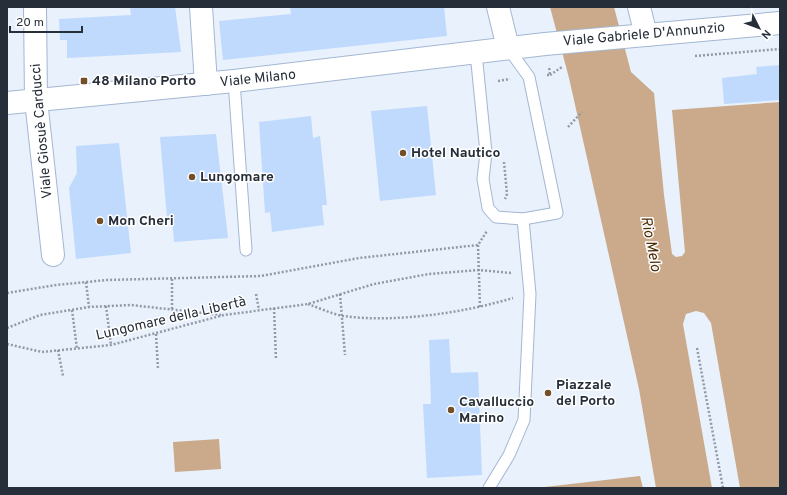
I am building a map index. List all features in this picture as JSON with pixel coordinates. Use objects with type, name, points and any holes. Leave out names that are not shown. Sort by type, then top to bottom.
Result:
[{"type":"street","name":"Viale Giosuè Carducci","points":[[35,7],[36,100],[53,254]]},
{"type":"street","points":[[201,7],[206,84]]},
{"type":"street","points":[[498,7],[508,48]]},
{"type":"street","points":[[636,36],[639,7]]},
{"type":"street","name":"Viale Gabriele D'Annunzio","points":[[508,48],[780,23]]},
{"type":"street","name":"Viale Milano","points":[[7,104],[234,81],[508,48]]},
{"type":"lane","points":[[476,53],[486,153],[483,179],[488,208],[496,217],[523,219],[557,212],[529,77],[508,48]]},
{"type":"lane","points":[[234,81],[246,250]]},
{"type":"lane","points":[[489,488],[509,455],[524,420],[530,294],[523,219]]},
{"type":"path","points":[[550,43],[550,75]]},
{"type":"path","points":[[689,56],[780,49]]},
{"type":"path","points":[[498,88],[498,81],[550,75],[564,66]]},
{"type":"path","points":[[568,127],[582,112]]},
{"type":"path","points":[[480,308],[478,245],[496,217],[507,194],[504,156]]},
{"type":"path","name":"Lungomare della Libertà","points":[[7,293],[86,282],[261,276],[359,258],[478,245]]},
{"type":"path","name":"Lungomare della Libertà","points":[[7,344],[42,352],[111,345],[224,315],[308,304],[374,284],[429,274],[479,270],[528,274]]},
{"type":"path","points":[[172,279],[172,309]]},
{"type":"path","points":[[86,282],[89,307]]},
{"type":"path","points":[[256,294],[259,310]]},
{"type":"path","points":[[340,294],[345,355]]},
{"type":"path","points":[[308,304],[342,316],[387,319],[480,308],[530,294]]},
{"type":"path","points":[[7,328],[40,315],[89,307],[131,304],[224,315]]},
{"type":"path","points":[[106,306],[111,345]]},
{"type":"path","points":[[274,308],[276,360]]},
{"type":"path","points":[[72,310],[77,349]]},
{"type":"path","points":[[156,334],[158,369]]},
{"type":"path","points":[[697,348],[723,488]]},
{"type":"path","points":[[58,350],[63,376]]},
{"type":"water","name":"Rio Melo","points":[[550,7],[614,7],[631,72],[654,93],[664,195],[672,254],[676,257],[682,256],[685,252],[672,110],[780,102],[780,488],[740,488],[711,323],[704,313],[696,311],[686,314],[683,324],[712,488],[656,488],[639,389],[569,78]]},
{"type":"water","points":[[219,439],[221,469],[175,472],[173,442]]},
{"type":"water","points":[[640,476],[643,488],[536,488]]},
{"type":"building","points":[[130,7],[175,7],[181,52],[67,58],[67,40],[60,40],[59,19],[131,15]]},
{"type":"building","points":[[290,7],[444,7],[447,36],[223,60],[219,21],[291,14]]},
{"type":"building","points":[[780,65],[780,100],[724,104],[722,78],[757,74],[756,67]]},
{"type":"building","name":"Hotel Nautico","points":[[427,106],[436,195],[380,201],[371,111]]},
{"type":"building","points":[[311,116],[313,138],[320,136],[327,205],[322,205],[324,225],[272,232],[270,212],[265,213],[259,122]]},
{"type":"building","name":"Lungomare","points":[[216,134],[228,238],[174,242],[172,218],[167,218],[160,137]]},
{"type":"building","name":"Mon Cheri","points":[[119,143],[131,253],[76,259],[69,188],[77,173],[76,146]]},
{"type":"building","points":[[449,339],[451,373],[478,372],[482,475],[427,478],[423,404],[431,404],[429,340]]},
{"type":"place","name":"48 Milano Porto","points":[[84,81]]},
{"type":"place","name":"Hotel Nautico","points":[[403,153]]},
{"type":"place","name":"Lungomare","points":[[192,177]]},
{"type":"place","name":"Mon Cheri","points":[[100,221]]},
{"type":"place","name":"Piazzale del Porto","points":[[548,393]]},
{"type":"place","name":"Cavalluccio Marino","points":[[451,410]]}]
